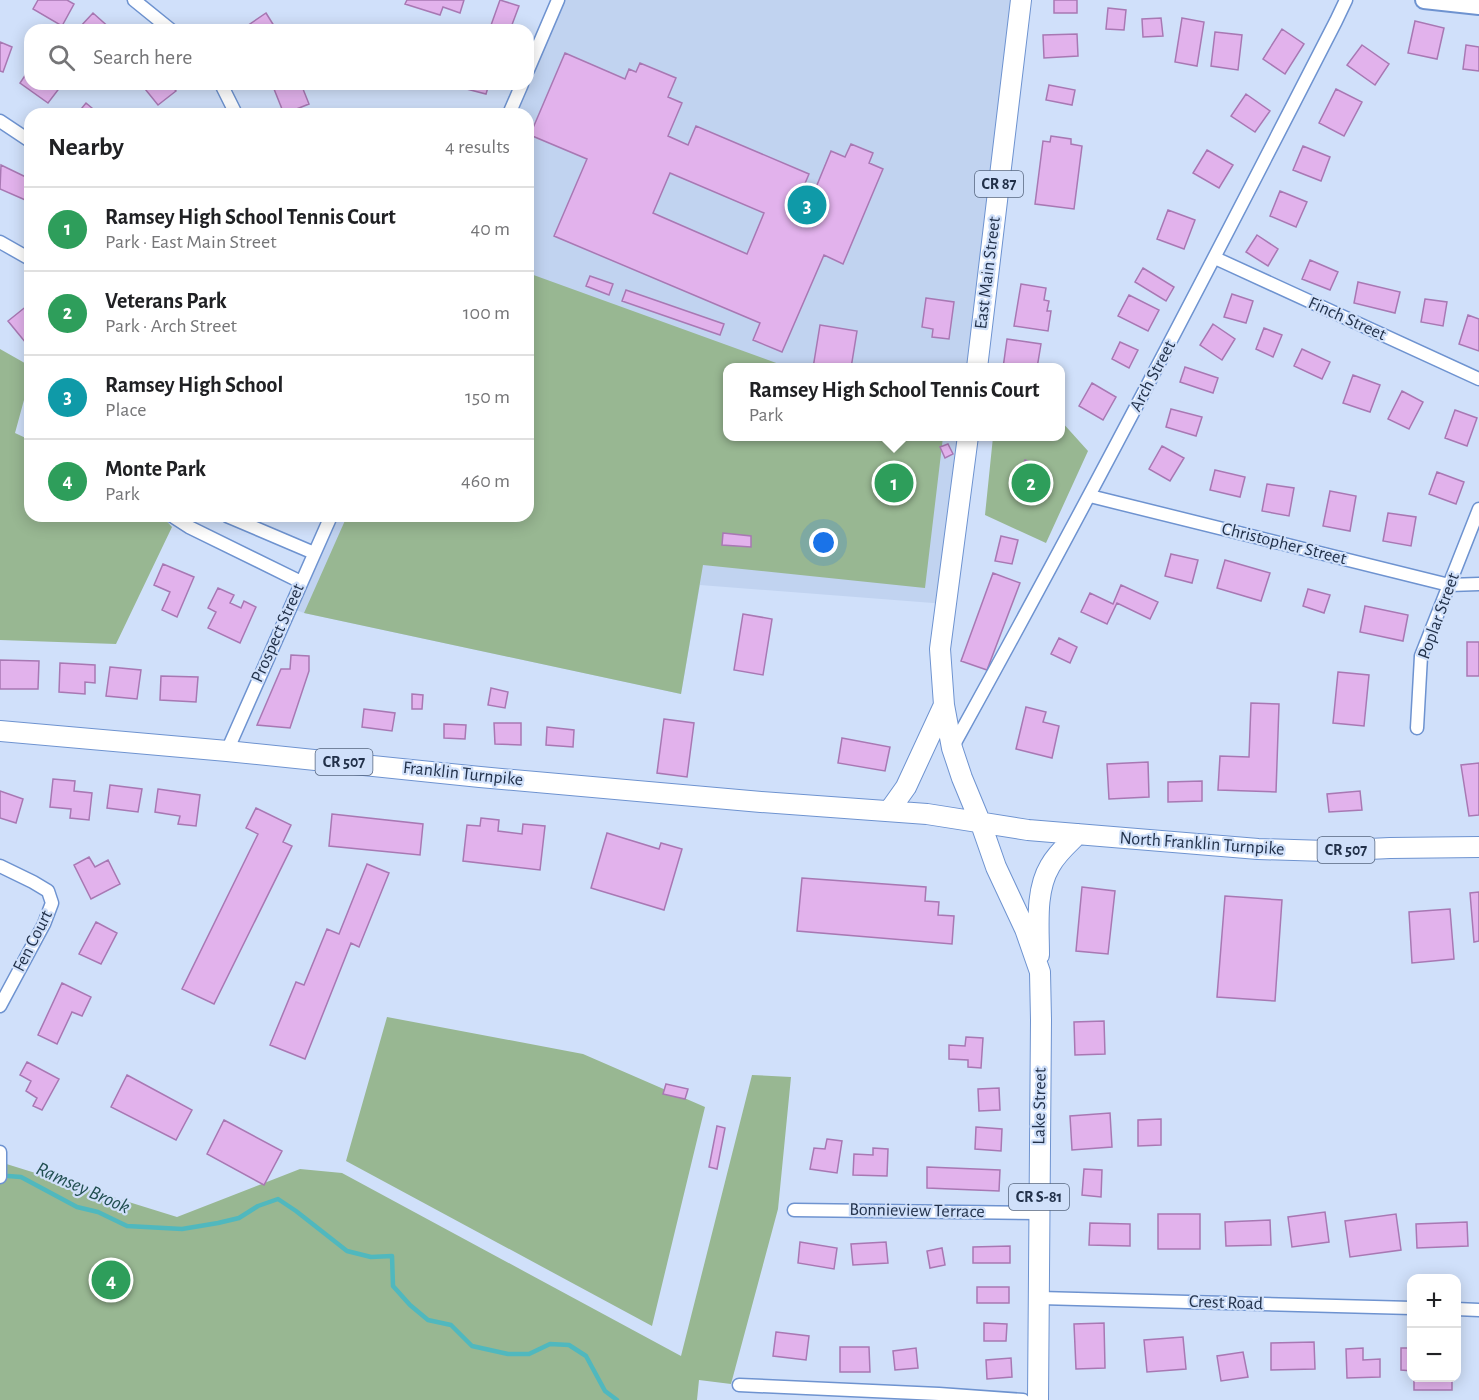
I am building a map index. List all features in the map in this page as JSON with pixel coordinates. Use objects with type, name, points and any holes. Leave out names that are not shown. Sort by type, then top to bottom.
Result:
[{"type":"main road","name":"East Main Street","points":[[978,363],[1021,0]]},
{"type":"main road","points":[[952,748],[944,705],[940,649],[967,441]]},
{"type":"main road","points":[[889,811],[906,787],[944,705]]},
{"type":"main road","name":"Franklin Turnpike","points":[[0,731],[480,777],[927,814]]},
{"type":"main road","name":"Lake Street","points":[[952,748],[996,867],[1025,929],[1040,972],[1038,1400]]},
{"type":"main road","name":"North Franklin Turnpike","points":[[927,814],[1028,830],[1258,849],[1326,851],[1479,847]]},
{"type":"main road","points":[[1040,972],[1039,916],[1045,877],[1050,865],[1061,850],[1078,834]]},
{"type":"street","points":[[134,0],[164,24]]},
{"type":"street","points":[[534,55],[558,0]]},
{"type":"street","name":"Arch Street","points":[[952,748],[1090,496],[1215,258],[1346,0]]},
{"type":"street","points":[[1424,0],[1479,6]]},
{"type":"street","points":[[224,90],[233,108]]},
{"type":"street","points":[[512,108],[519,90]]},
{"type":"street","points":[[0,121],[24,137]]},
{"type":"street","points":[[0,242],[24,256]]},
{"type":"street","name":"Finch Street","points":[[1215,258],[1479,379]]},
{"type":"street","name":"Christopher Street","points":[[1090,496],[1449,585],[1479,584]]},
{"type":"street","name":"Poplar Street","points":[[1417,728],[1421,656],[1479,509]]},
{"type":"street","points":[[181,522],[301,582]]},
{"type":"street","points":[[241,522],[314,553]]},
{"type":"street","name":"Prospect Street","points":[[226,751],[328,522]]},
{"type":"street","name":"Fen Court","points":[[0,866],[48,891],[52,903],[44,924],[0,1006]]},
{"type":"street","points":[[0,1152],[0,1177]]},
{"type":"street","name":"Bonnieview Terrace","points":[[794,1210],[1039,1213]]},
{"type":"street","name":"Crest Road","points":[[1040,1298],[1407,1308]]},
{"type":"street","points":[[1461,1309],[1479,1310]]},
{"type":"street","points":[[739,1385],[1023,1400]]},
{"type":"shaded area","points":[[558,0],[1021,0],[977,363],[723,363],[723,441],[967,441],[946,604],[700,585],[681,694],[304,613],[290,608],[328,522],[534,522],[534,108],[512,108],[519,90],[534,90],[534,56]]},
{"type":"green space","points":[[534,275],[776,363],[723,363],[723,441],[943,441],[925,588],[703,565],[681,694],[304,613],[344,522],[534,522]]},
{"type":"green space","points":[[0,349],[24,363],[24,400],[15,433],[24,437],[24,522],[167,522],[172,527],[116,644],[0,640]]},
{"type":"green space","points":[[1065,425],[1088,451],[1046,543],[985,515],[993,441],[1065,441]]},
{"type":"green space","points":[[387,1017],[583,1054],[705,1107],[652,1326],[346,1161]]},
{"type":"green space","points":[[752,1075],[791,1077],[778,1209],[731,1384],[699,1380],[697,1400],[0,1400],[0,1162],[177,1217],[300,1169],[342,1173],[681,1356]]},
{"type":"building","points":[[38,0],[67,0],[74,4],[63,24],[59,24],[33,9]]},
{"type":"building","points":[[407,0],[464,0],[460,13],[443,7],[440,15],[405,4]]},
{"type":"building","points":[[500,0],[519,6],[512,24],[491,24]]},
{"type":"building","points":[[1054,0],[1077,0],[1077,13],[1054,13]]},
{"type":"building","points":[[1108,8],[1126,10],[1124,30],[1106,29]]},
{"type":"building","points":[[93,13],[105,24],[83,24]]},
{"type":"building","points":[[266,13],[273,24],[250,24]]},
{"type":"building","points":[[1161,18],[1163,36],[1143,37],[1142,19]]},
{"type":"building","points":[[1182,18],[1204,22],[1197,66],[1175,62]]},
{"type":"building","points":[[1415,21],[1444,28],[1437,59],[1408,53]]},
{"type":"building","points":[[1282,29],[1304,44],[1285,74],[1263,59]]},
{"type":"building","points":[[1215,32],[1242,35],[1238,70],[1211,66]]},
{"type":"building","points":[[1077,34],[1078,56],[1044,58],[1043,35]]},
{"type":"building","points":[[0,42],[12,47],[3,72],[0,71]]},
{"type":"building","points":[[1362,45],[1389,64],[1375,85],[1347,65]]},
{"type":"building","points":[[1466,45],[1479,47],[1479,71],[1463,69]]},
{"type":"building","points":[[565,53],[625,79],[629,69],[636,72],[640,63],[676,78],[668,97],[682,103],[668,136],[688,145],[696,126],[809,174],[801,193],[812,197],[831,151],[845,157],[851,144],[873,153],[869,163],[883,169],[843,264],[824,255],[782,352],[753,340],[760,323],[554,236],[587,159],[534,137],[534,126]],"holes":[[[670,173],[764,213],[747,254],[653,213]]]},
{"type":"building","points":[[1049,85],[1075,90],[1072,105],[1046,100]]},
{"type":"building","points":[[1336,89],[1362,102],[1344,136],[1319,123]]},
{"type":"building","points":[[30,90],[58,90],[48,103]]},
{"type":"building","points":[[146,90],[176,91],[158,105]]},
{"type":"building","points":[[274,90],[303,90],[309,104],[299,108],[282,108]]},
{"type":"building","points":[[470,90],[487,90],[486,94]]},
{"type":"building","points":[[1246,94],[1270,111],[1255,132],[1231,116]]},
{"type":"building","points":[[86,103],[92,108],[82,108]]},
{"type":"building","points":[[1051,136],[1071,139],[1071,144],[1082,146],[1074,209],[1035,204],[1043,141],[1050,142]]},
{"type":"building","points":[[1303,146],[1330,157],[1321,181],[1293,170]]},
{"type":"building","points":[[1207,150],[1233,165],[1219,188],[1193,173]]},
{"type":"building","points":[[1,165],[24,176],[24,199],[0,189]]},
{"type":"building","points":[[1280,191],[1307,202],[1296,227],[1270,216]]},
{"type":"building","points":[[1168,210],[1195,220],[1184,249],[1157,239]]},
{"type":"building","points":[[1257,235],[1278,249],[1268,266],[1246,252]]},
{"type":"building","points":[[1310,260],[1338,272],[1330,290],[1302,279]]},
{"type":"building","points":[[1143,268],[1174,287],[1166,301],[1135,282]]},
{"type":"building","points":[[590,276],[613,284],[609,295],[586,286]]},
{"type":"building","points":[[1358,282],[1400,292],[1395,313],[1354,303]]},
{"type":"building","points":[[1021,284],[1046,288],[1044,300],[1049,301],[1047,311],[1051,311],[1048,331],[1014,326]]},
{"type":"building","points":[[626,290],[724,324],[720,335],[622,301]]},
{"type":"building","points":[[1232,294],[1253,301],[1246,323],[1224,317]]},
{"type":"building","points":[[1129,295],[1159,310],[1148,331],[1118,316]]},
{"type":"building","points":[[926,298],[954,302],[949,339],[932,337],[933,329],[922,327]]},
{"type":"building","points":[[1425,299],[1447,302],[1443,326],[1421,322]]},
{"type":"building","points":[[24,308],[24,341],[8,321]]},
{"type":"building","points":[[1468,315],[1479,319],[1479,351],[1459,344]]},
{"type":"building","points":[[1213,324],[1235,339],[1222,360],[1200,345]]},
{"type":"building","points":[[820,325],[857,331],[852,363],[814,363]]},
{"type":"building","points":[[1264,328],[1282,335],[1273,357],[1256,349]]},
{"type":"building","points":[[1007,339],[1041,344],[1038,363],[1004,363]]},
{"type":"building","points":[[1120,342],[1138,350],[1129,368],[1112,359]]},
{"type":"building","points":[[1302,349],[1330,362],[1322,379],[1294,366]]},
{"type":"building","points":[[1185,367],[1218,378],[1213,393],[1180,382]]},
{"type":"building","points":[[1353,375],[1380,385],[1370,412],[1343,403]]},
{"type":"building","points":[[1092,383],[1116,397],[1103,420],[1079,406]]},
{"type":"building","points":[[1402,391],[1423,402],[1409,429],[1388,419]]},
{"type":"building","points":[[1171,409],[1202,417],[1196,436],[1166,427]]},
{"type":"building","points":[[1455,410],[1477,418],[1467,446],[1445,438]]},
{"type":"building","points":[[948,444],[953,454],[945,458],[940,447]]},
{"type":"building","points":[[1162,446],[1184,458],[1170,481],[1149,469]]},
{"type":"building","points":[[1025,460],[1039,465],[1034,478],[1021,473]]},
{"type":"building","points":[[1215,470],[1245,477],[1240,497],[1210,490]]},
{"type":"building","points":[[1437,472],[1464,482],[1456,504],[1429,494]]},
{"type":"building","points":[[1267,484],[1294,488],[1289,516],[1262,511]]},
{"type":"building","points":[[1330,491],[1356,496],[1350,531],[1323,526]]},
{"type":"building","points":[[1388,513],[1416,517],[1411,546],[1383,541]]},
{"type":"building","points":[[723,533],[751,536],[751,547],[722,545]]},
{"type":"building","points":[[1001,536],[1018,540],[1012,564],[995,561]]},
{"type":"building","points":[[1171,554],[1198,560],[1192,583],[1165,576]]},
{"type":"building","points":[[1225,560],[1270,573],[1261,601],[1217,588]]},
{"type":"building","points":[[163,564],[194,577],[177,617],[162,610],[170,592],[154,585]]},
{"type":"building","points":[[993,573],[1020,583],[987,670],[961,661]]},
{"type":"building","points":[[1121,585],[1158,602],[1150,619],[1117,603],[1107,624],[1081,612],[1090,593],[1113,604]]},
{"type":"building","points":[[218,588],[234,595],[230,603],[241,608],[244,601],[256,607],[240,643],[208,628],[216,612],[208,608]]},
{"type":"building","points":[[1308,589],[1330,595],[1324,613],[1303,606]]},
{"type":"building","points":[[1365,606],[1408,615],[1403,641],[1360,632]]},
{"type":"building","points":[[743,614],[772,619],[763,675],[734,670]]},
{"type":"building","points":[[1059,638],[1077,647],[1070,663],[1051,654]]},
{"type":"building","points":[[1467,642],[1479,642],[1479,676],[1467,676]]},
{"type":"building","points":[[291,655],[309,656],[309,671],[290,728],[257,725],[281,669],[290,669]]},
{"type":"building","points":[[0,660],[39,661],[38,689],[0,689]]},
{"type":"building","points":[[60,663],[95,665],[95,683],[85,682],[85,694],[59,692]]},
{"type":"building","points":[[110,667],[141,670],[137,699],[106,696]]},
{"type":"building","points":[[1338,672],[1369,675],[1364,726],[1333,723]]},
{"type":"building","points":[[161,676],[198,677],[196,702],[160,700]]},
{"type":"building","points":[[491,688],[508,692],[505,708],[488,705]]},
{"type":"building","points":[[412,694],[423,695],[422,709],[412,709]]},
{"type":"building","points":[[1251,703],[1279,704],[1276,792],[1218,790],[1220,756],[1249,757]]},
{"type":"building","points":[[1026,707],[1046,712],[1043,722],[1059,726],[1052,758],[1016,749]]},
{"type":"building","points":[[364,709],[395,713],[392,731],[362,727]]},
{"type":"building","points":[[664,719],[694,723],[687,777],[657,773]]},
{"type":"building","points":[[494,723],[521,723],[521,745],[495,744]]},
{"type":"building","points":[[444,724],[466,725],[465,739],[444,738]]},
{"type":"building","points":[[547,727],[574,730],[573,747],[546,745]]},
{"type":"building","points":[[842,738],[890,747],[885,771],[838,763]]},
{"type":"building","points":[[1148,762],[1149,797],[1109,799],[1107,764]]},
{"type":"building","points":[[1479,763],[1479,815],[1469,816],[1461,765]]},
{"type":"building","points":[[53,779],[75,781],[74,791],[92,793],[89,820],[70,818],[71,809],[50,807]]},
{"type":"building","points":[[1202,781],[1202,801],[1168,802],[1168,782]]},
{"type":"building","points":[[110,785],[142,789],[138,812],[107,808]]},
{"type":"building","points":[[158,789],[200,795],[196,826],[178,824],[180,816],[155,812]]},
{"type":"building","points":[[0,791],[23,799],[16,823],[0,818]]},
{"type":"building","points":[[1360,791],[1362,810],[1329,812],[1327,794]]},
{"type":"building","points":[[256,808],[291,825],[283,842],[292,846],[214,1004],[182,989],[258,834],[246,828]]},
{"type":"building","points":[[332,814],[423,824],[420,855],[329,846]]},
{"type":"building","points":[[481,818],[499,820],[498,831],[522,834],[523,824],[545,826],[540,870],[463,861],[467,825],[480,826]]},
{"type":"building","points":[[607,833],[659,849],[661,843],[682,849],[664,910],[591,888]]},
{"type":"building","points":[[89,857],[95,867],[108,860],[120,884],[91,899],[74,865]]},
{"type":"building","points":[[367,864],[389,873],[359,947],[351,943],[305,1059],[270,1045],[296,982],[304,985],[327,929],[339,934]]},
{"type":"building","points":[[802,878],[926,887],[925,901],[939,902],[938,915],[954,916],[952,944],[797,931]]},
{"type":"building","points":[[1082,887],[1115,891],[1108,954],[1076,951]]},
{"type":"building","points":[[1479,892],[1479,941],[1474,942],[1470,893]]},
{"type":"building","points":[[1225,896],[1282,900],[1275,1001],[1217,997]]},
{"type":"building","points":[[1450,909],[1454,959],[1412,963],[1409,912]]},
{"type":"building","points":[[96,922],[117,933],[101,964],[79,954]]},
{"type":"building","points":[[62,983],[91,997],[82,1016],[72,1012],[57,1044],[38,1035]]},
{"type":"building","points":[[1104,1021],[1105,1054],[1075,1055],[1074,1022]]},
{"type":"building","points":[[966,1037],[983,1038],[981,1068],[968,1067],[968,1060],[949,1059],[949,1045],[965,1046]]},
{"type":"building","points":[[27,1062],[59,1079],[42,1110],[33,1106],[37,1098],[26,1091],[31,1081],[20,1075]]},
{"type":"building","points":[[127,1075],[192,1110],[176,1140],[111,1107]]},
{"type":"building","points":[[666,1084],[688,1089],[685,1099],[663,1094]]},
{"type":"building","points":[[999,1088],[1000,1110],[979,1111],[978,1089]]},
{"type":"building","points":[[1110,1113],[1112,1147],[1072,1150],[1070,1116]]},
{"type":"building","points":[[1161,1119],[1161,1145],[1138,1146],[1138,1120]]},
{"type":"building","points":[[224,1120],[282,1151],[264,1185],[207,1154]]},
{"type":"building","points":[[717,1126],[725,1128],[717,1169],[709,1167]]},
{"type":"building","points":[[976,1127],[1002,1129],[1001,1151],[975,1149]]},
{"type":"building","points":[[827,1139],[842,1141],[837,1173],[810,1169],[814,1148],[825,1149]]},
{"type":"building","points":[[873,1148],[888,1149],[887,1176],[853,1175],[854,1154],[873,1155]]},
{"type":"building","points":[[927,1167],[1000,1170],[999,1191],[927,1188]]},
{"type":"building","points":[[1084,1169],[1102,1170],[1101,1197],[1082,1195]]},
{"type":"building","points":[[1325,1212],[1329,1242],[1292,1247],[1288,1217]]},
{"type":"building","points":[[1158,1214],[1200,1214],[1200,1249],[1158,1249]]},
{"type":"building","points":[[1396,1214],[1401,1250],[1350,1257],[1345,1221]]},
{"type":"building","points":[[1270,1220],[1271,1245],[1226,1246],[1225,1222]]},
{"type":"building","points":[[1467,1222],[1468,1246],[1417,1248],[1416,1224]]},
{"type":"building","points":[[1090,1223],[1130,1224],[1130,1246],[1089,1245]]},
{"type":"building","points":[[800,1242],[837,1248],[834,1269],[798,1263]]},
{"type":"building","points":[[886,1242],[888,1263],[853,1265],[851,1244]]},
{"type":"building","points":[[1010,1246],[1010,1263],[973,1263],[973,1247]]},
{"type":"building","points":[[942,1248],[945,1265],[930,1268],[927,1251]]},
{"type":"building","points":[[977,1287],[1009,1287],[1009,1303],[977,1303]]},
{"type":"building","points":[[984,1323],[1007,1324],[1006,1341],[984,1341]]},
{"type":"building","points":[[1104,1323],[1105,1368],[1076,1369],[1074,1324]]},
{"type":"building","points":[[776,1332],[809,1336],[806,1360],[773,1356]]},
{"type":"building","points":[[1183,1337],[1186,1369],[1147,1372],[1144,1340]]},
{"type":"building","points":[[1314,1342],[1315,1369],[1271,1370],[1271,1343]]},
{"type":"building","points":[[840,1347],[869,1347],[870,1372],[840,1372]]},
{"type":"building","points":[[916,1348],[918,1368],[895,1370],[893,1351]]},
{"type":"building","points":[[1363,1348],[1363,1360],[1380,1359],[1380,1377],[1347,1378],[1346,1349]]},
{"type":"building","points":[[1401,1348],[1407,1348],[1407,1371],[1401,1370]]},
{"type":"building","points":[[1243,1352],[1248,1377],[1221,1381],[1217,1356]]},
{"type":"building","points":[[1011,1358],[1012,1377],[987,1379],[986,1360]]},
{"type":"building","points":[[1414,1382],[1452,1382],[1452,1390],[1414,1390]]},
{"type":"waterway","name":"Ramsey Brook","points":[[8,1176],[21,1177],[77,1207],[98,1212],[127,1226],[182,1229],[218,1223],[239,1218],[258,1206],[278,1199],[347,1251],[371,1257],[392,1256],[393,1286],[428,1320],[451,1325],[472,1346],[508,1354],[529,1354],[550,1344],[569,1345],[586,1356],[605,1391],[617,1400]]},
{"type":"place","name":"Ramsey High School","points":[[807,205]]},
{"type":"place","name":"Ramsey High School Tennis Court","points":[[894,483]]},
{"type":"place","name":"Veterans Park","points":[[1031,483]]},
{"type":"place","name":"Monte Park","points":[[111,1280]]}]
